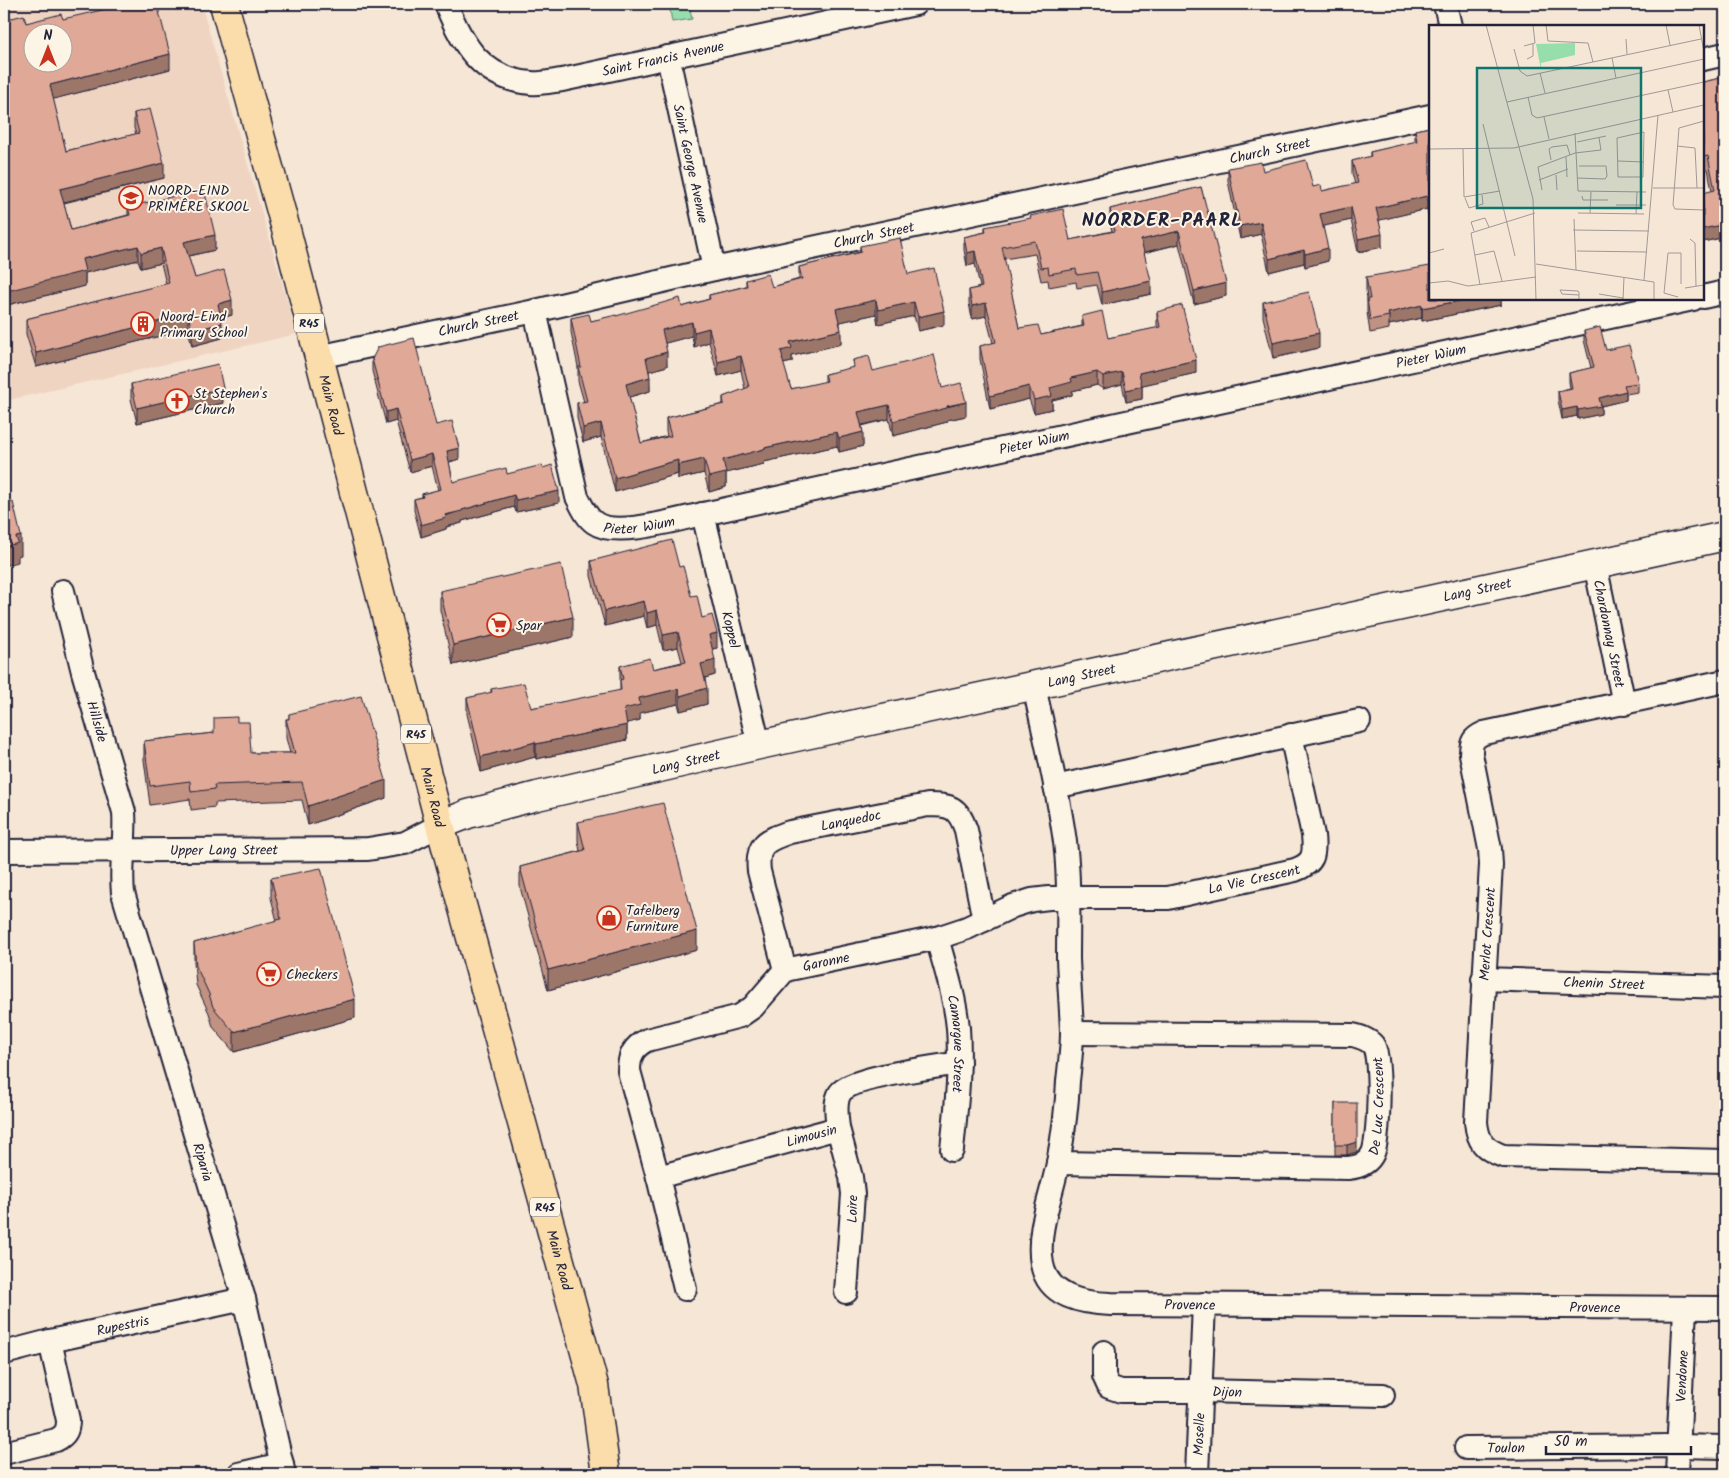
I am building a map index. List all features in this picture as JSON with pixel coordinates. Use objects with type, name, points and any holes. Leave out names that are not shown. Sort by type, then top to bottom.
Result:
[{"type":"main road","name":"Main Road","points":[[224,4],[440,825],[594,1385],[606,1474]]},
{"type":"street","name":"Saint Francis Avenue","points":[[446,4],[456,31],[471,54],[492,70],[510,80],[533,83],[562,80],[915,4]]},
{"type":"street","points":[[1445,4],[1450,25]]},
{"type":"street","points":[[1704,59],[1725,54]]},
{"type":"street","name":"Saint George Avenue","points":[[668,57],[714,269]]},
{"type":"street","name":"Church Street","points":[[318,357],[535,311],[714,269],[1429,116]]},
{"type":"street","points":[[1704,297],[1725,292]]},
{"type":"street","name":"Pieter Wium","points":[[535,311],[577,497],[585,513],[595,524],[612,529],[630,528],[703,514],[1688,300]]},
{"type":"street","name":"Koppel","points":[[703,514],[759,746]]},
{"type":"street","name":"Lang Street","points":[[440,825],[468,814],[537,796],[759,746],[1725,536]]},
{"type":"street","name":"Chardonnay Street","points":[[1595,564],[1624,704]]},
{"type":"street","name":"Hillside","points":[[63,591],[83,672],[124,812],[123,852]]},
{"type":"street","name":"Merlot Crescent","points":[[1725,681],[1484,733],[1474,737],[1471,744],[1471,754],[1490,849],[1491,865],[1476,1122],[1477,1134],[1482,1143],[1490,1151],[1502,1156],[1725,1161]]},
{"type":"street","points":[[1034,686],[1065,842],[1068,898]]},
{"type":"street","points":[[1055,787],[1359,721]]},
{"type":"street","name":"La Vie Crescent","points":[[1068,898],[1168,898],[1306,866],[1312,859],[1314,842],[1291,736]]},
{"type":"street","name":"Lanquedoc","points":[[784,970],[759,871],[758,858],[762,846],[771,838],[790,832],[928,805],[942,805],[954,809],[961,817],[966,830],[984,920]]},
{"type":"street","name":"Upper Lang Street","points":[[4,851],[123,852],[368,849],[405,844],[440,825]]},
{"type":"street","name":"Riparia","points":[[123,852],[121,872],[123,893],[244,1299],[283,1469]]},
{"type":"street","name":"Garonne","points":[[685,1289],[658,1177],[629,1071],[629,1060],[632,1051],[647,1040],[740,1016],[753,1007],[784,970],[937,938],[1032,900],[1068,898]]},
{"type":"street","name":"Provence","points":[[1068,898],[1068,969],[1072,1033],[1067,1097],[1058,1163],[1043,1226],[1041,1250],[1042,1265],[1047,1277],[1061,1293],[1075,1300],[1092,1303],[1725,1308]]},
{"type":"street","name":"Camargue Street","points":[[937,938],[956,1019],[959,1063],[952,1150]]},
{"type":"street","name":"Chenin Street","points":[[1484,979],[1725,987]]},
{"type":"street","name":"De Luc Crescent","points":[[1058,1163],[1348,1168],[1360,1166],[1368,1160],[1373,1152],[1376,1139],[1378,1056],[1373,1045],[1364,1038],[1353,1035],[1072,1033]]},
{"type":"street","name":"Limousin","points":[[658,1177],[838,1128],[837,1102],[839,1094],[845,1088],[866,1080],[959,1063]]},
{"type":"street","name":"Loire","points":[[838,1128],[851,1177],[853,1194],[846,1292]]},
{"type":"street","name":"Rupestris","points":[[4,1353],[50,1341],[244,1299]]},
{"type":"street","name":"Moselle","points":[[1197,1474],[1204,1304]]},
{"type":"street","name":"Vendome","points":[[1677,1474],[1685,1308]]},
{"type":"street","points":[[4,1454],[56,1440],[64,1436],[68,1428],[68,1420],[50,1341]]},
{"type":"street","name":"Dijon","points":[[1104,1352],[1106,1383],[1109,1387],[1121,1391],[1383,1395]]},
{"type":"street","name":"Toulon","points":[[1466,1448],[1678,1446],[1725,1448]]},
{"type":"street","points":[[239,1474],[283,1469]]},
{"type":"shaded area","name":"NOORD-EIND PRIMÊRE SKOOL","points":[[4,4],[201,4],[297,334],[4,401]]},
{"type":"green space","points":[[669,4],[689,4],[692,19],[672,22]]},
{"type":"building","points":[[128,4],[157,4],[170,54],[50,85],[66,151],[139,133],[134,113],[150,109],[164,163],[60,189],[71,230],[130,215],[128,207],[204,189],[215,235],[184,242],[195,278],[224,270],[232,300],[218,304],[222,323],[192,331],[188,314],[36,353],[26,319],[169,283],[161,248],[141,253],[138,246],[82,259],[85,271],[7,291],[4,278],[4,261],[7,260],[4,247],[4,20],[24,15],[26,22],[22,22],[22,72],[72,72],[72,22],[30,22],[61,14],[63,19]]},
{"type":"building","points":[[1725,77],[1725,224],[1704,229],[1704,193],[1715,190],[1708,156],[1704,157],[1704,82]]},
{"type":"building","points":[[1429,127],[1429,205],[1427,196],[1376,208],[1382,234],[1358,239],[1351,207],[1320,214],[1328,248],[1305,254],[1304,250],[1269,259],[1261,222],[1240,226],[1228,168],[1261,162],[1263,171],[1306,160],[1313,187],[1321,185],[1322,191],[1358,183],[1352,161],[1371,156],[1370,152],[1417,141],[1415,130]]},
{"type":"building","points":[[1201,187],[1226,283],[1194,291],[1179,231],[1141,240],[1151,281],[1102,292],[1097,272],[1077,275],[1076,269],[1049,274],[1048,267],[1041,268],[1035,241],[1002,247],[1019,328],[1038,325],[1041,335],[1084,326],[1082,316],[1102,311],[1108,338],[1160,327],[1157,312],[1182,305],[1196,360],[1139,373],[1142,386],[1126,390],[1122,372],[1103,376],[1097,372],[1071,378],[1072,382],[1050,388],[1052,396],[1034,400],[1029,386],[990,396],[980,346],[996,342],[986,303],[972,306],[969,290],[982,287],[975,251],[967,253],[964,237],[986,232],[985,227],[1031,218],[1030,216],[1063,209],[1070,240],[1115,231],[1110,209]]},
{"type":"building","points":[[900,238],[908,274],[934,268],[944,311],[918,317],[914,302],[878,310],[876,300],[836,309],[841,330],[790,342],[792,348],[781,351],[791,389],[827,381],[825,374],[854,367],[853,360],[869,356],[873,371],[934,355],[942,388],[961,383],[966,402],[893,421],[889,405],[858,412],[863,432],[839,438],[837,432],[764,448],[723,460],[726,473],[709,477],[704,459],[678,465],[678,460],[615,478],[601,423],[583,428],[577,403],[587,401],[578,367],[581,367],[571,318],[589,314],[591,321],[680,298],[682,307],[710,299],[709,295],[747,286],[746,280],[768,274],[772,287],[802,279],[799,267],[861,252],[860,246]],"holes":[[[692,322],[694,332],[709,328],[718,362],[741,356],[749,387],[723,397],[724,404],[666,418],[671,436],[641,443],[626,384],[650,377],[646,358],[667,352],[662,330]]]},
{"type":"building","points":[[1429,266],[1429,300],[1465,300],[1422,308],[1422,305],[1388,313],[1389,316],[1370,320],[1367,299],[1370,299],[1366,277]]},
{"type":"building","points":[[1309,292],[1319,333],[1273,343],[1263,302]]},
{"type":"building","points":[[1600,327],[1606,350],[1629,345],[1638,383],[1624,385],[1626,391],[1599,398],[1601,406],[1578,410],[1577,407],[1562,410],[1558,391],[1572,388],[1569,373],[1594,367],[1584,331]]},
{"type":"building","points":[[414,338],[436,425],[452,421],[459,448],[447,451],[453,482],[506,468],[507,474],[542,465],[543,468],[552,465],[559,491],[516,500],[514,495],[445,515],[446,518],[421,525],[414,499],[423,497],[422,494],[441,489],[432,454],[410,460],[396,409],[386,412],[372,359],[378,347]]},
{"type":"building","points":[[218,364],[223,388],[137,408],[131,384]]},
{"type":"building","points":[[7,497],[8,503],[13,502],[21,536],[16,537],[18,543],[4,547],[4,498]]},
{"type":"building","points":[[672,540],[679,567],[683,566],[691,596],[697,595],[702,618],[712,615],[717,633],[709,635],[715,660],[701,664],[707,688],[680,696],[678,689],[639,698],[640,705],[624,709],[627,725],[536,744],[535,742],[481,757],[467,698],[492,692],[491,689],[524,683],[531,708],[621,690],[620,680],[623,679],[620,666],[650,658],[653,669],[686,662],[678,632],[663,635],[657,610],[647,613],[644,601],[605,611],[591,561]]},
{"type":"building","points":[[561,564],[573,617],[453,645],[440,591]]},
{"type":"building","points":[[361,696],[386,780],[308,806],[302,782],[214,785],[215,789],[191,792],[190,781],[150,786],[144,741],[214,733],[214,718],[237,717],[237,722],[249,722],[251,753],[295,753],[286,719],[289,719],[289,714]]},
{"type":"building","name":"Tafelberg Furniture","points":[[663,803],[697,931],[548,970],[520,867],[585,850],[578,822]]},
{"type":"building","name":"Checkers","points":[[321,868],[355,999],[234,1032],[213,1007],[196,966],[194,943],[281,919],[271,878]]},
{"type":"building","points":[[1335,1103],[1357,1103],[1357,1142],[1347,1145],[1335,1145]]},
{"type":"place","name":"NOORD-EIND PRIMÊRE SKOOL","points":[[131,198]]},
{"type":"place","name":"Noord-Eind Primary School","points":[[143,324]]},
{"type":"place","name":"St Stephen's Church","points":[[177,401]]},
{"type":"place","name":"Spar","points":[[499,625]]},
{"type":"place","name":"Tafelberg Furniture","points":[[609,918]]},
{"type":"place","name":"Checkers","points":[[269,974]]},
{"type":"district","name":"NOORDER-PAARL","points":[[1162,219]]}]
